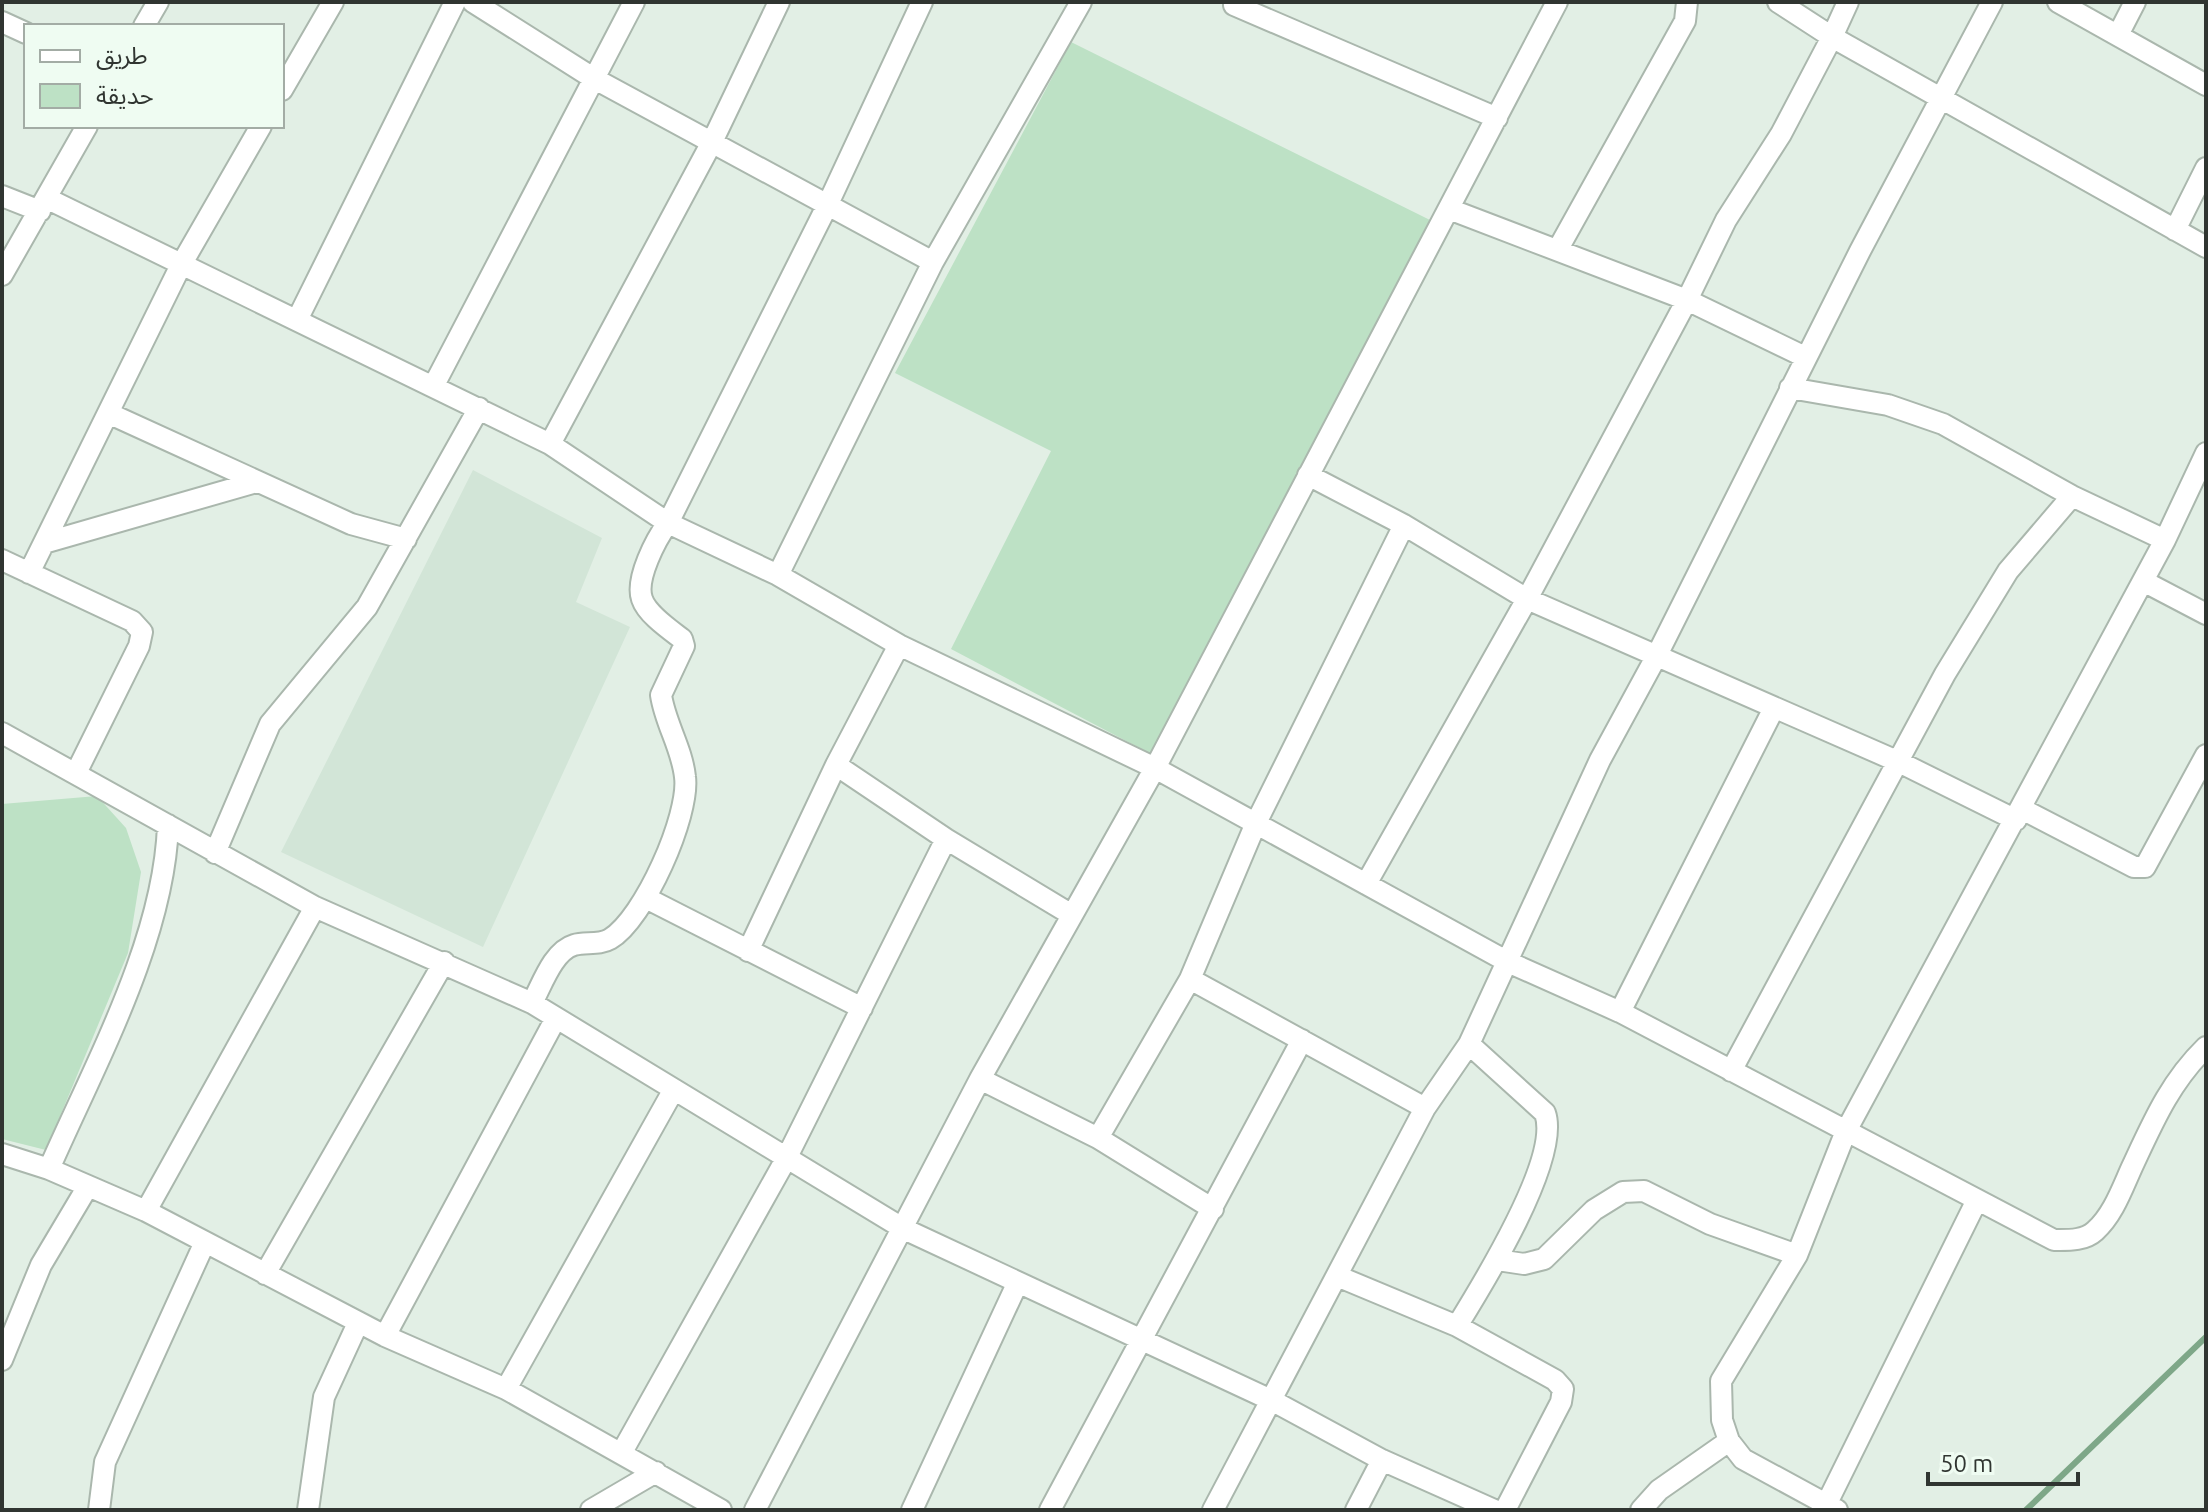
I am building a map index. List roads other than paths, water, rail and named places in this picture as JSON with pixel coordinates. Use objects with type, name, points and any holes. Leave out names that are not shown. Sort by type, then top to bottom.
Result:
[{"type":"street","points":[[145,24],[158,2]]},
{"type":"street","points":[[284,87],[333,2]]},
{"type":"street","points":[[297,320],[455,2]]},
{"type":"street","points":[[473,2],[593,78],[933,262]]},
{"type":"street","points":[[434,385],[634,2]]},
{"type":"street","points":[[550,444],[712,142],[779,2]]},
{"type":"street","points":[[532,1003],[559,955],[569,946],[610,939],[646,898],[682,815],[685,797],[682,761],[661,695],[684,646],[682,639],[642,600],[640,588],[653,543],[668,523],[827,206],[922,2]]},
{"type":"street","points":[[778,575],[933,262],[1081,2]]},
{"type":"street","points":[[755,1510],[980,1079],[1155,768],[1557,2]]},
{"type":"street","points":[[1558,249],[1685,21],[1687,2]]},
{"type":"street","points":[[1778,2],[1832,37],[2206,247]]},
{"type":"street","points":[[1366,884],[1527,599],[1687,300],[1726,220],[1781,134],[1848,2]]},
{"type":"street","points":[[1213,1510],[1425,1108],[1469,1044],[1600,760],[1656,657],[1805,357],[1992,2]]},
{"type":"street","points":[[2058,2],[2206,85]]},
{"type":"street","points":[[2118,35],[2135,2]]},
{"type":"street","points":[[1234,5],[1497,118]]},
{"type":"street","points":[[2,22],[24,32]]},
{"type":"street","points":[[2,275],[86,128]]},
{"type":"street","points":[[29,573],[181,265],[260,128]]},
{"type":"street","points":[[2175,230],[2206,168]]},
{"type":"street","points":[[2,196],[43,204],[181,265],[434,385],[550,444],[668,523],[778,575],[899,645],[1155,768],[1508,962],[1620,1012],[2054,1240],[2077,1240],[2094,1232],[2113,1208],[2164,1097],[2181,1071],[2206,1047]]},
{"type":"street","points":[[1449,209],[1687,300],[1805,357]]},
{"type":"street","points":[[1790,388],[1888,405],[1943,424],[2072,496],[2165,540]]},
{"type":"street","points":[[215,853],[270,724],[367,607],[479,408]]},
{"type":"street","points":[[108,413],[351,524],[406,539]]},
{"type":"street","points":[[1977,1200],[1832,1508],[1743,1459],[1729,1441],[1722,1420],[1721,1381],[1797,1255],[1846,1131],[2165,540],[2206,453]]},
{"type":"street","points":[[1308,475],[1404,525],[1527,599],[2134,867],[2145,867],[2206,755]]},
{"type":"street","points":[[44,543],[256,482]]},
{"type":"street","points":[[1731,1071],[1945,674],[2008,571],[2072,496]]},
{"type":"street","points":[[1098,1138],[1190,979],[1256,823],[1404,525]]},
{"type":"street","points":[[2,560],[132,621],[142,632],[139,646],[77,771]]},
{"type":"street","points":[[2143,581],[2206,614]]},
{"type":"street","points":[[748,951],[836,765],[899,645]]},
{"type":"street","points":[[1620,1012],[1774,708]]},
{"type":"street","points":[[2,733],[77,771],[215,853],[315,907],[532,1003],[904,1229],[1273,1401],[1382,1460],[1494,1510]]},
{"type":"street","points":[[836,765],[946,839],[1072,915]]},
{"type":"street","points":[[49,1169],[143,951],[167,868],[168,825]]},
{"type":"street","points":[[622,1452],[786,1159],[946,839]]},
{"type":"street","points":[[646,898],[862,1008]]},
{"type":"street","points":[[146,1211],[315,907]]},
{"type":"street","points":[[265,1274],[444,962]]},
{"type":"street","points":[[1190,979],[1425,1108]]},
{"type":"street","points":[[385,1336],[556,1018]]},
{"type":"street","points":[[1050,1510],[1143,1343],[1302,1040]]},
{"type":"street","points":[[1457,1326],[1497,1260],[1548,1147],[1549,1124],[1545,1113],[1469,1044]]},
{"type":"street","points":[[980,1079],[1098,1138],[1213,1209]]},
{"type":"street","points":[[506,1389],[673,1091]]},
{"type":"street","points":[[2,1154],[49,1169],[146,1211],[358,1323],[506,1389],[721,1510]]},
{"type":"street","points":[[2,1360],[41,1265],[88,1186]]},
{"type":"street","points":[[1497,1260],[1524,1264],[1544,1259],[1594,1210],[1623,1192],[1644,1191],[1710,1224],[1797,1255]]},
{"type":"street","points":[[99,1510],[105,1462],[205,1242]]},
{"type":"street","points":[[1337,1276],[1457,1326],[1555,1380],[1563,1389],[1561,1402],[1505,1510]]},
{"type":"street","points":[[912,1510],[1017,1284]]},
{"type":"street","points":[[308,1510],[324,1397],[358,1323]]},
{"type":"street","points":[[1641,1510],[1659,1490],[1729,1441]]},
{"type":"street","points":[[1356,1510],[1382,1460]]},
{"type":"street","points":[[591,1510],[656,1472]]},
{"type":"waterway","points":[[2026,1510],[2206,1337]]}]
